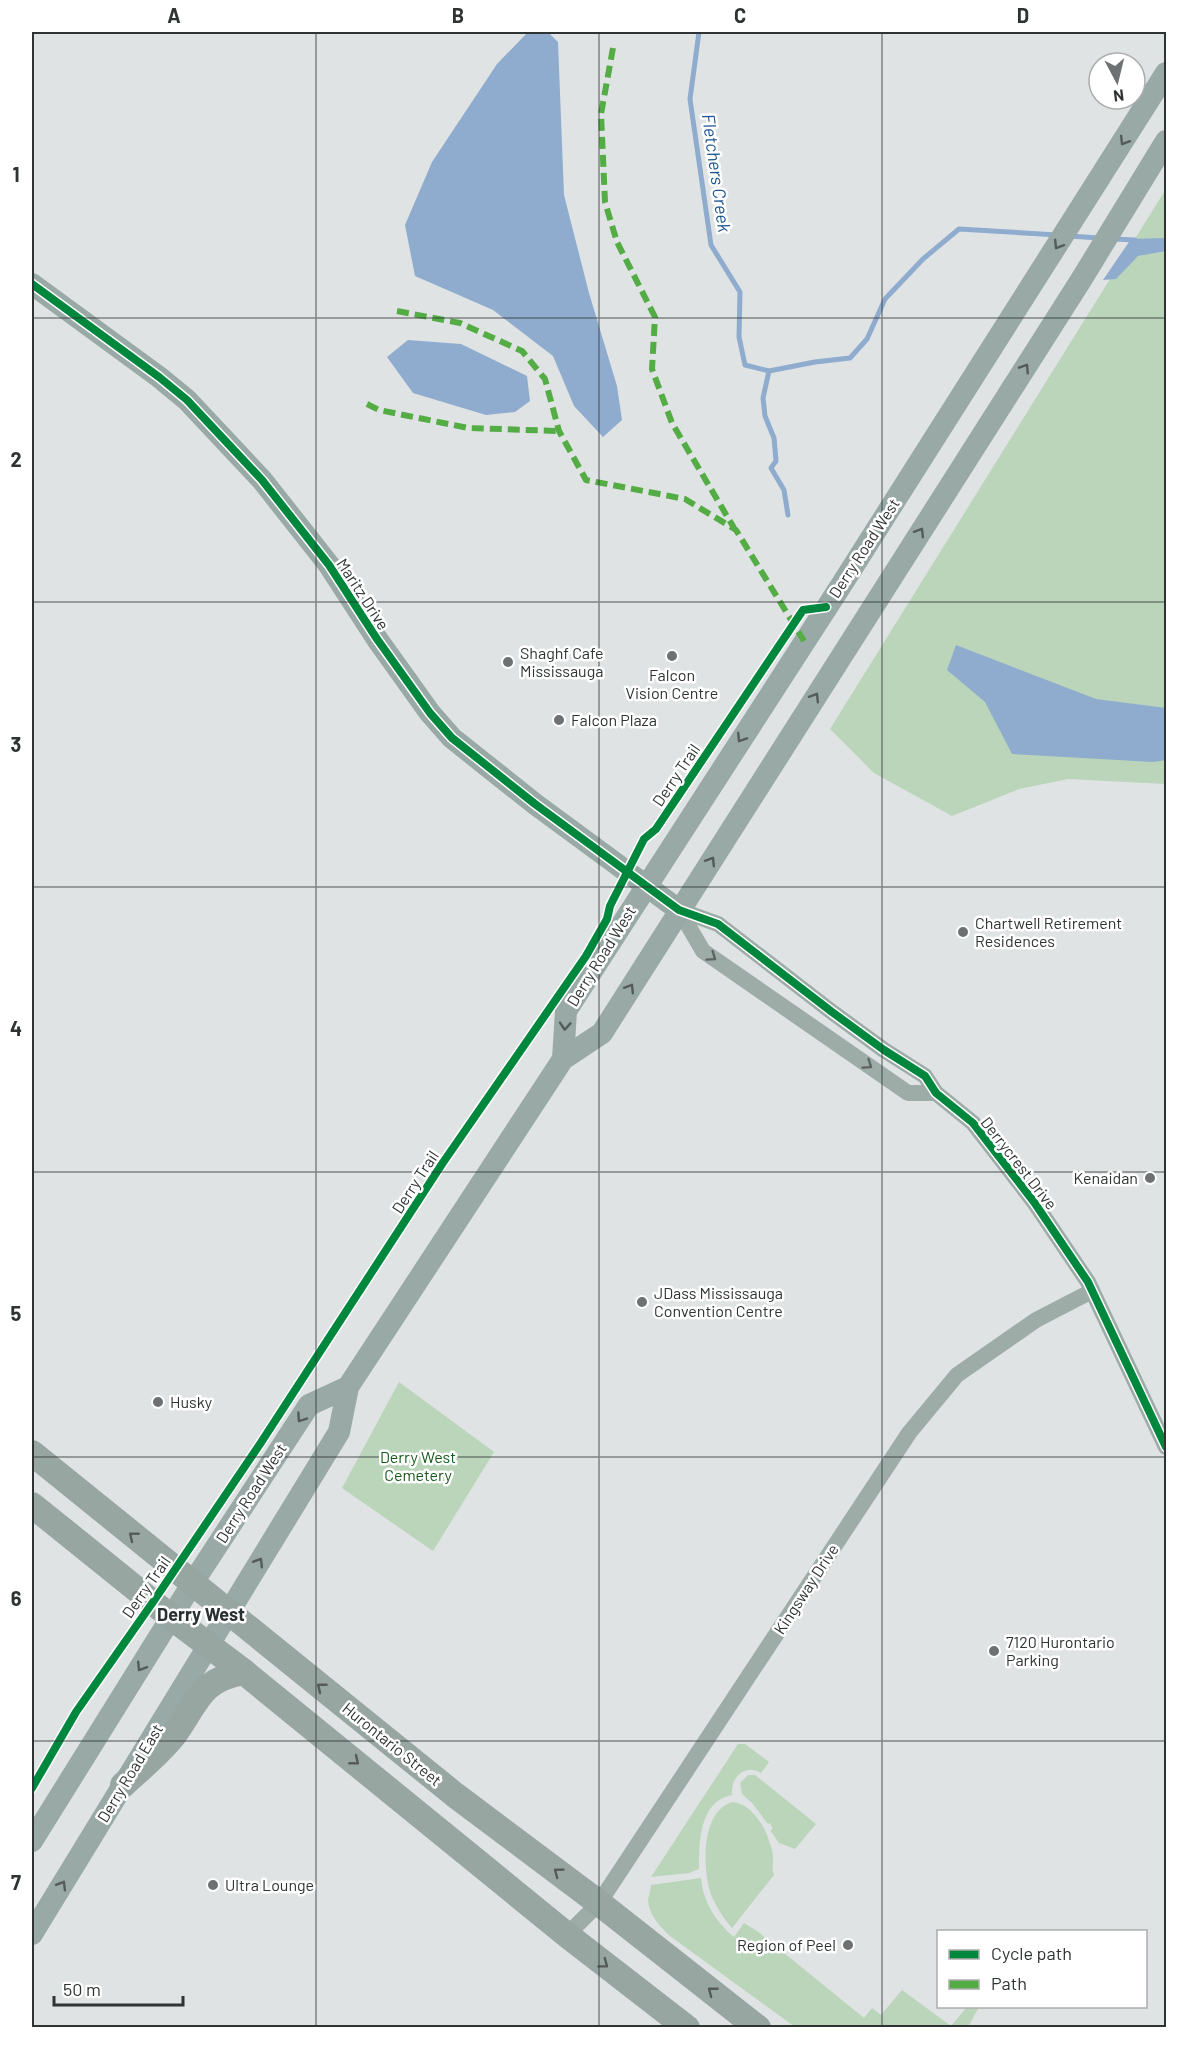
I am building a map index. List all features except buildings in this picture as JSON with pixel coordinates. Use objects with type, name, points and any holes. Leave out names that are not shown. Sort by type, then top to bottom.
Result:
[{"type":"main road","name":"Derry Road West","points":[[563,1059],[566,1011],[1167,73]]},
{"type":"main road","name":"Derry Road West","points":[[227,1612],[339,1432],[348,1387],[563,1059],[602,1033],[1167,141]]},
{"type":"main road","name":"Maritz Drive","points":[[32,284],[187,400],[262,480],[329,565],[383,648],[430,713],[452,738],[535,804],[679,910]]},
{"type":"main road","points":[[947,417],[979,440]]},
{"type":"main road","name":"Derry Road West","points":[[171,1617],[309,1405],[348,1387]]},
{"type":"main road","name":"Hurontario Street","points":[[32,1453],[455,1795],[599,1903],[758,2028]]},
{"type":"main road","points":[[32,1505],[171,1617],[244,1672],[567,1935],[687,2028]]},
{"type":"main road","name":"Derry Road East","points":[[32,1935],[227,1612]]},
{"type":"main road","points":[[32,1841],[171,1617]]},
{"type":"main road","points":[[123,1785],[173,1736],[204,1689],[228,1675],[244,1672]]},
{"type":"street","points":[[679,910],[703,951],[908,1093],[936,1093]]},
{"type":"street","name":"Derrycrest Drive","points":[[679,910],[718,924],[832,1012],[884,1050],[925,1076],[936,1093],[973,1124],[1034,1202],[1092,1291],[1167,1447]]},
{"type":"street","name":"Kingsway Drive","points":[[567,1935],[599,1903],[909,1433],[957,1376],[1036,1320],[1092,1291]]},
{"type":"green space","points":[[1166,189],[1166,784],[1068,779],[1019,789],[952,816],[874,773],[830,729]]},
{"type":"green space","name":"Derry West Cemetery","points":[[399,1382],[494,1452],[433,1551],[342,1488]]},
{"type":"green space","points":[[738,1744],[745,1744],[769,1762],[761,1773],[749,1770],[740,1774],[733,1783],[732,1795],[713,1805],[707,1814],[701,1836],[699,1869],[689,1873],[651,1877]]},
{"type":"green space","points":[[748,1775],[755,1775],[816,1824],[795,1849],[779,1843],[770,1830],[773,1829],[770,1823],[768,1824],[742,1794],[740,1783]]},
{"type":"green space","points":[[733,1802],[749,1809],[761,1823],[773,1856],[774,1875],[732,1928],[712,1897],[706,1873],[706,1843],[714,1817],[722,1807]]},
{"type":"green space","points":[[701,1878],[704,1895],[712,1911],[734,1937],[744,1923],[757,1931],[864,2018],[872,2008],[881,2015],[902,1990],[951,2026],[966,2008],[978,2008],[968,2027],[795,2027],[662,1929],[650,1911],[648,1901],[651,1885]]},
{"type":"water","points":[[528,32],[548,32],[558,42],[564,195],[589,293],[617,386],[622,420],[603,437],[574,406],[553,356],[493,310],[415,276],[405,225],[432,162],[497,64]]},
{"type":"water","points":[[1166,238],[1166,251],[1138,256],[1116,279],[1103,280],[1131,239]]},
{"type":"water","points":[[408,340],[461,344],[527,376],[530,401],[515,412],[486,415],[413,393],[387,357]]},
{"type":"water","points":[[956,645],[1096,699],[1166,708],[1166,760],[1153,762],[1012,754],[985,702],[947,670]]},
{"type":"waterway","name":"Fletchers Creek","points":[[699,32],[690,99],[711,245],[740,292],[739,337],[745,365],[769,371],[850,358],[867,339],[885,299],[923,259],[959,229],[1057,235]]},
{"type":"waterway","name":"Fletchers Creek","points":[[1069,236],[1099,238]]},
{"type":"waterway","name":"Fletchers Creek","points":[[1114,239],[1135,240]]},
{"type":"waterway","points":[[769,371],[763,398],[765,416],[774,438],[776,461],[771,468],[784,490],[788,515]]},
{"type":"marked path","points":[[613,48],[601,114],[605,202],[617,242],[655,317],[652,369],[672,423],[734,528]]},
{"type":"marked path","points":[[397,311],[460,323],[522,351],[545,379],[559,431],[586,480],[685,499],[736,530],[804,641]]},
{"type":"marked path","points":[[367,404],[379,410],[468,428],[559,431]]},
{"type":"cycle path","points":[[32,284],[187,400],[262,480],[329,565],[377,639],[430,713],[452,738],[535,804],[679,910],[718,924],[832,1012],[884,1050],[925,1076],[936,1093],[973,1123],[1034,1202],[1088,1282],[1166,1447]]},
{"type":"cycle path","name":"Derry Trail","points":[[32,1788],[76,1712],[260,1444],[442,1164],[586,956],[607,919],[610,906],[644,839],[656,829],[803,610],[826,607]]},
{"type":"place","name":"Falcon Vision Centre","points":[[672,656]]},
{"type":"place","name":"Shaghf Cafe Mississauga","points":[[508,662]]},
{"type":"place","name":"Falcon Plaza","points":[[559,720]]},
{"type":"place","name":"Chartwell Retirement Residences","points":[[963,932]]},
{"type":"place","name":"Kenaidan","points":[[1150,1178]]},
{"type":"place","name":"JDass Mississauga Convention Centre","points":[[642,1302]]},
{"type":"place","name":"Husky","points":[[158,1402]]},
{"type":"place","name":"7120 Hurontario Parking","points":[[994,1651]]},
{"type":"place","name":"Ultra Lounge","points":[[213,1885]]},
{"type":"place","name":"Region of Peel","points":[[848,1945]]},
{"type":"district","name":"Derry West","points":[[201,1615]]}]
